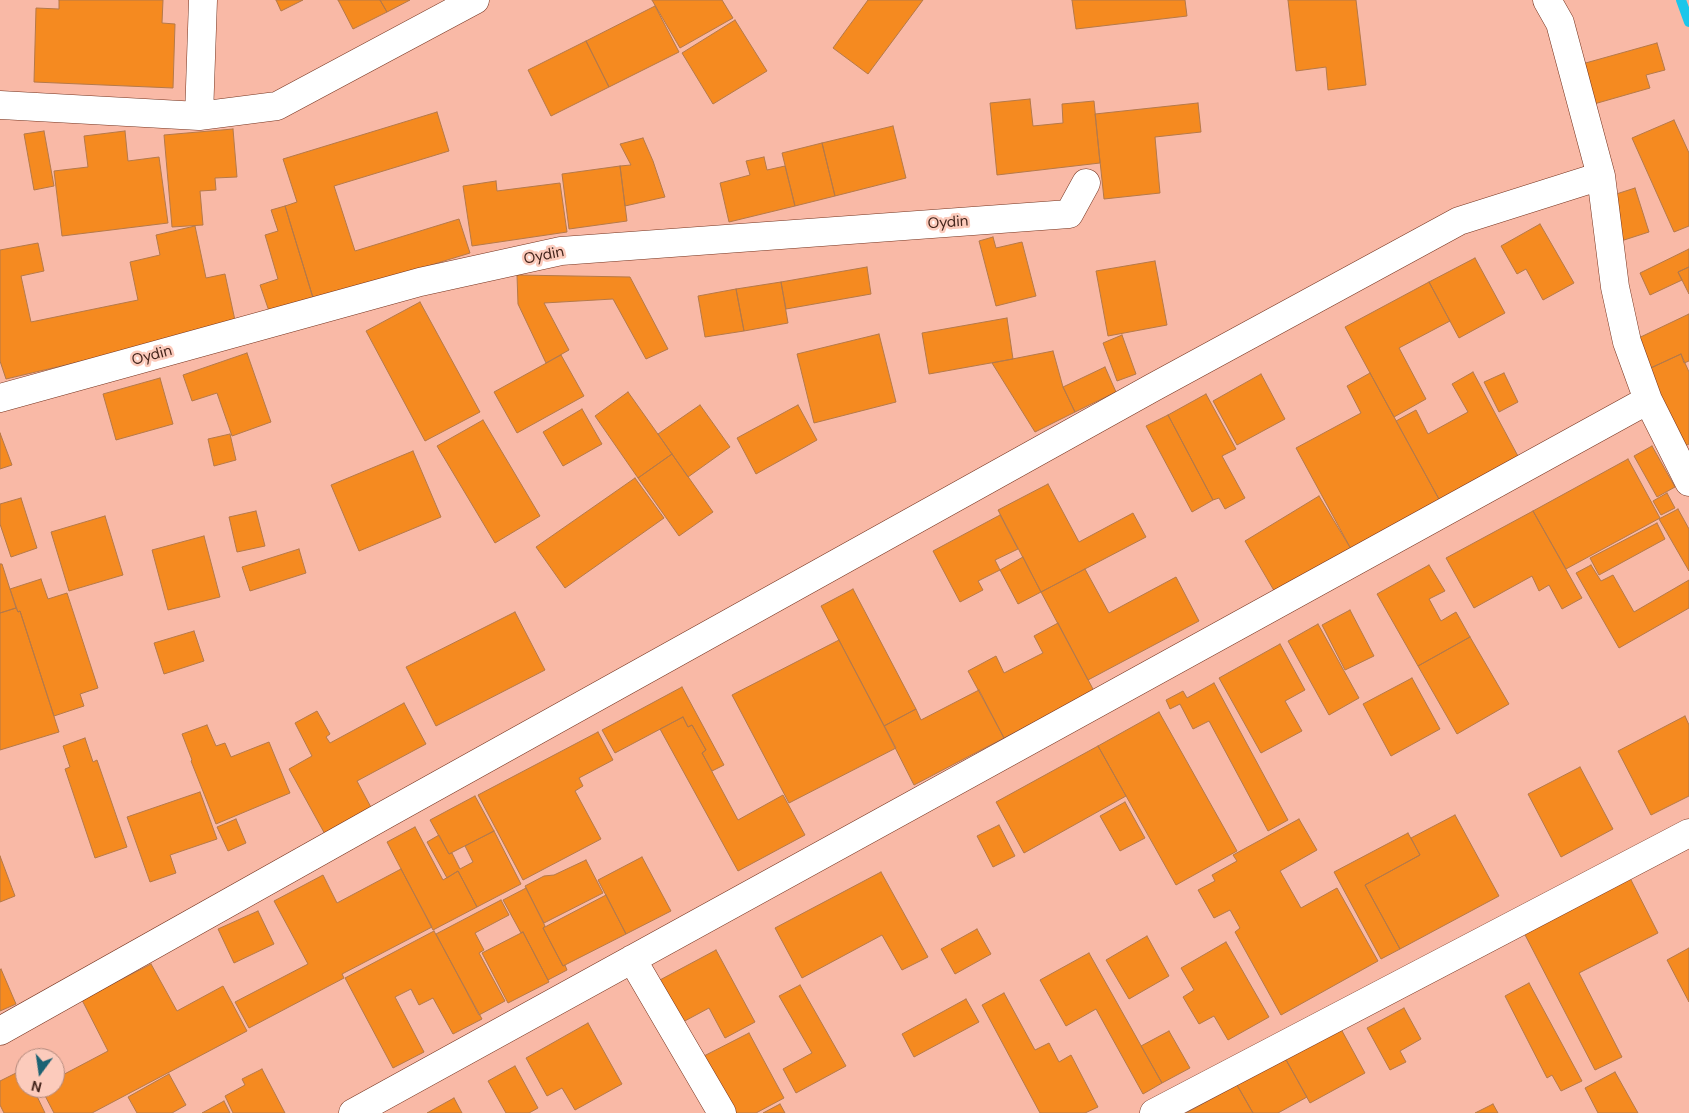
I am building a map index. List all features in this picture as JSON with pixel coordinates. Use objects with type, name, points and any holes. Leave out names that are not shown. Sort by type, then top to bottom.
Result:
[{"type":"street","points":[[199,116],[203,0]]},
{"type":"street","points":[[0,105],[199,116],[277,106],[475,0]]},
{"type":"street","points":[[1547,0],[1560,23],[1601,176],[1615,287],[1626,342],[1648,400],[1689,482]]},
{"type":"street","points":[[0,1031],[1152,388],[1459,221],[1601,176]]},
{"type":"street","name":"Oydin","points":[[0,398],[420,282],[561,251],[1069,214],[1086,183]]},
{"type":"street","points":[[354,1113],[1648,400]]},
{"type":"street","points":[[1154,1113],[1689,833]]},
{"type":"street","points":[[632,959],[722,1113]]},
{"type":"building","points":[[59,0],[163,0],[162,23],[175,24],[173,88],[34,82],[36,8],[59,9]]},
{"type":"building","points":[[276,0],[303,0],[281,11]]},
{"type":"building","points":[[338,0],[380,0],[387,12],[353,29]]},
{"type":"building","points":[[380,0],[410,0],[387,12]]},
{"type":"building","points":[[652,0],[722,0],[733,18],[680,48]]},
{"type":"building","points":[[868,0],[923,0],[868,74],[833,48]]},
{"type":"building","points":[[1072,0],[1185,0],[1187,16],[1076,29]]},
{"type":"building","points":[[1288,0],[1356,0],[1366,85],[1328,90],[1326,67],[1296,71]]},
{"type":"building","points":[[655,6],[679,52],[609,87],[586,41]]},
{"type":"building","points":[[735,20],[767,71],[713,104],[682,53]]},
{"type":"building","points":[[586,41],[609,87],[551,116],[528,70]]},
{"type":"building","points":[[1657,43],[1665,70],[1646,75],[1650,88],[1594,104],[1582,64]]},
{"type":"building","points":[[1030,99],[1033,126],[1063,123],[1062,104],[1094,101],[1100,163],[997,175],[990,103]]},
{"type":"building","points":[[1198,103],[1201,132],[1155,137],[1160,193],[1104,199],[1095,114]]},
{"type":"building","points":[[437,112],[449,151],[334,186],[355,251],[459,219],[470,253],[314,301],[285,206],[297,202],[283,159]]},
{"type":"building","points":[[1674,120],[1689,153],[1689,226],[1674,232],[1632,138]]},
{"type":"building","points":[[893,126],[906,178],[835,196],[822,143]]},
{"type":"building","points":[[233,129],[237,177],[215,178],[216,190],[200,191],[203,225],[172,227],[164,135]]},
{"type":"building","points":[[44,131],[54,186],[34,190],[24,134]]},
{"type":"building","points":[[125,131],[128,161],[159,157],[168,223],[62,236],[54,171],[88,167],[84,136]]},
{"type":"building","points":[[643,138],[665,197],[625,206],[620,166],[631,165],[620,144]]},
{"type":"building","points":[[822,143],[835,196],[795,206],[782,153]]},
{"type":"building","points":[[764,157],[767,170],[785,166],[795,206],[729,222],[720,183],[750,175],[746,161]]},
{"type":"building","points":[[620,166],[627,221],[569,229],[562,174]]},
{"type":"building","points":[[496,181],[497,191],[560,183],[567,232],[472,246],[463,186]]},
{"type":"building","points":[[1635,188],[1649,232],[1621,241],[1607,197]]},
{"type":"building","points":[[285,206],[314,301],[270,314],[260,285],[278,279],[265,235],[278,231],[271,210]]},
{"type":"building","points":[[1540,224],[1574,283],[1543,300],[1526,269],[1517,274],[1501,246]]},
{"type":"building","points":[[195,226],[206,278],[225,274],[236,325],[6,379],[0,361],[0,250],[38,243],[44,271],[21,276],[31,322],[138,300],[130,262],[160,255],[156,235]]},
{"type":"building","points":[[993,237],[996,248],[1022,242],[1036,296],[996,306],[979,241]]},
{"type":"building","points":[[1689,249],[1689,267],[1678,272],[1682,280],[1650,295],[1640,273]]},
{"type":"building","points":[[1475,258],[1505,313],[1459,338],[1429,282]]},
{"type":"building","points":[[1155,261],[1167,325],[1108,336],[1096,271]]},
{"type":"building","points":[[867,267],[871,294],[786,309],[781,282]]},
{"type":"building","points":[[1689,267],[1689,294],[1678,272]]},
{"type":"building","points":[[517,275],[630,277],[668,349],[646,359],[613,299],[544,303],[569,350],[546,363],[518,304]]},
{"type":"building","points":[[781,282],[788,323],[744,331],[736,289]]},
{"type":"building","points":[[1429,282],[1450,321],[1399,348],[1426,399],[1394,417],[1345,327]]},
{"type":"building","points":[[736,289],[744,331],[705,337],[698,296]]},
{"type":"building","points":[[420,302],[480,412],[425,441],[366,331]]},
{"type":"building","points":[[1689,314],[1689,361],[1684,363],[1681,354],[1642,372],[1628,343]]},
{"type":"building","points":[[1007,318],[1013,359],[929,374],[922,333]]},
{"type":"building","points":[[879,334],[896,402],[814,423],[797,354]]},
{"type":"building","points":[[1122,335],[1136,374],[1117,381],[1103,343]]},
{"type":"building","points":[[1053,351],[1063,387],[1075,412],[1035,432],[992,363]]},
{"type":"building","points":[[247,353],[271,422],[232,436],[217,393],[192,401],[183,375]]},
{"type":"building","points":[[1681,354],[1689,372],[1689,444],[1679,449],[1642,372]]},
{"type":"building","points":[[561,355],[584,396],[517,433],[494,392]]},
{"type":"building","points":[[1105,367],[1116,392],[1075,412],[1063,387]]},
{"type":"building","points":[[1473,372],[1519,458],[1440,501],[1396,421],[1416,410],[1428,434],[1468,412],[1452,384]]},
{"type":"building","points":[[1370,373],[1440,501],[1351,549],[1296,448],[1361,413],[1347,386]]},
{"type":"building","points":[[1504,373],[1518,402],[1499,412],[1484,382]]},
{"type":"building","points":[[1261,374],[1285,419],[1237,445],[1213,401]]},
{"type":"building","points":[[160,378],[173,424],[116,440],[103,394]]},
{"type":"building","points":[[628,392],[672,454],[638,478],[595,416]]},
{"type":"building","points":[[1206,394],[1236,449],[1222,456],[1245,498],[1225,509],[1219,498],[1213,500],[1168,415]]},
{"type":"building","points":[[700,405],[730,447],[688,477],[658,434]]},
{"type":"building","points":[[798,405],[817,440],[756,474],[737,438]]},
{"type":"building","points":[[582,409],[602,444],[563,466],[543,432]]},
{"type":"building","points":[[1168,415],[1213,500],[1192,512],[1146,426]]},
{"type":"building","points":[[483,420],[540,516],[495,543],[437,446]]},
{"type":"building","points":[[0,433],[12,465],[0,469]]},
{"type":"building","points":[[230,434],[236,460],[214,466],[208,439]]},
{"type":"building","points":[[1652,446],[1675,487],[1657,497],[1634,456]]},
{"type":"building","points":[[413,451],[441,517],[359,551],[331,485]]},
{"type":"building","points":[[672,454],[713,512],[679,536],[638,478]]},
{"type":"building","points":[[1628,459],[1660,518],[1566,569],[1533,511]]},
{"type":"building","points":[[635,478],[664,518],[565,588],[536,547]]},
{"type":"building","points":[[1048,484],[1079,542],[1133,513],[1146,537],[1041,592],[998,510]]},
{"type":"building","points":[[1667,493],[1675,508],[1661,515],[1653,501]]},
{"type":"building","points":[[1319,496],[1351,549],[1276,594],[1245,541]]},
{"type":"building","points":[[21,498],[37,548],[11,557],[0,524],[0,504]]},
{"type":"building","points":[[1678,509],[1689,529],[1689,571],[1659,519]]},
{"type":"building","points":[[256,511],[265,546],[237,552],[229,517]]},
{"type":"building","points":[[1533,511],[1582,598],[1562,609],[1549,585],[1539,591],[1532,576],[1474,608],[1446,558]]},
{"type":"building","points":[[1000,515],[1018,549],[995,560],[1000,570],[978,581],[983,590],[960,602],[933,551]]},
{"type":"building","points":[[105,516],[123,575],[69,591],[51,532]]},
{"type":"building","points":[[1657,523],[1665,539],[1599,575],[1590,558]]},
{"type":"building","points":[[204,536],[220,597],[168,610],[152,550]]},
{"type":"building","points":[[299,549],[306,573],[250,591],[242,567]]},
{"type":"building","points":[[1023,557],[1041,592],[1018,604],[1000,570]]},
{"type":"building","points":[[0,564],[2,564],[16,608],[0,613]]},
{"type":"building","points":[[1429,565],[1445,591],[1429,599],[1441,621],[1456,612],[1470,637],[1418,666],[1377,594]]},
{"type":"building","points":[[1591,565],[1601,581],[1613,575],[1634,612],[1689,580],[1689,608],[1619,648],[1576,573]]},
{"type":"building","points":[[1085,569],[1109,613],[1176,577],[1199,621],[1088,680],[1041,592]]},
{"type":"building","points":[[41,579],[48,599],[67,593],[98,688],[80,694],[84,706],[54,716],[20,611],[18,612],[10,589]]},
{"type":"building","points":[[853,589],[916,709],[884,726],[821,606]]},
{"type":"building","points":[[16,608],[18,612],[20,611],[59,732],[0,750],[0,613]]},
{"type":"building","points":[[1350,610],[1374,656],[1345,670],[1322,625]]},
{"type":"building","points":[[515,612],[545,670],[436,726],[406,667]]},
{"type":"building","points":[[1058,623],[1094,691],[1004,738],[968,671],[996,656],[1004,673],[1043,653],[1034,636]]},
{"type":"building","points":[[1318,624],[1359,698],[1329,715],[1288,641]]},
{"type":"building","points":[[194,631],[204,661],[164,674],[154,643]]},
{"type":"building","points":[[1470,637],[1509,704],[1457,734],[1418,666]]},
{"type":"building","points":[[839,640],[896,748],[789,803],[732,695]]},
{"type":"building","points":[[1280,644],[1305,690],[1285,701],[1302,731],[1261,753],[1219,678]]},
{"type":"building","points":[[1412,678],[1440,729],[1391,756],[1363,704]]},
{"type":"building","points":[[1214,683],[1288,820],[1268,831],[1209,721],[1193,729],[1180,704],[1170,709],[1166,700],[1183,691],[1187,698]]},
{"type":"building","points":[[682,687],[724,765],[712,771],[702,753],[706,750],[692,725],[688,727],[683,717],[615,753],[602,730]]},
{"type":"building","points":[[979,690],[1004,738],[914,785],[884,726],[916,709],[921,720]]},
{"type":"building","points":[[404,703],[426,744],[357,781],[373,811],[326,836],[289,769],[312,756],[295,723],[317,711],[330,734],[326,737],[330,743]]},
{"type":"building","points":[[1159,712],[1237,851],[1176,885],[1098,746]]},
{"type":"building","points":[[1685,716],[1689,725],[1689,796],[1651,815],[1618,751]]},
{"type":"building","points":[[683,717],[688,727],[692,725],[706,750],[702,753],[738,820],[783,795],[805,835],[738,871],[660,729]]},
{"type":"building","points":[[207,725],[216,746],[225,743],[231,757],[269,742],[290,793],[216,824],[182,734]]},
{"type":"building","points":[[598,732],[613,760],[579,778],[583,786],[575,791],[601,839],[523,880],[478,795]]},
{"type":"building","points":[[85,738],[93,762],[97,760],[127,847],[95,858],[65,769],[70,767],[63,746]]},
{"type":"building","points":[[1098,746],[1126,796],[1024,853],[996,802]]},
{"type":"building","points":[[1580,767],[1613,829],[1561,857],[1528,794]]},
{"type":"building","points":[[200,792],[217,839],[170,855],[176,873],[150,882],[127,817]]},
{"type":"building","points":[[475,796],[494,831],[449,854],[430,820]]},
{"type":"building","points":[[1125,802],[1145,838],[1120,851],[1100,816]]},
{"type":"building","points":[[1455,815],[1499,896],[1400,949],[1365,885],[1420,855],[1411,838]]},
{"type":"building","points":[[236,819],[246,843],[228,851],[217,827]]},
{"type":"building","points":[[1299,819],[1317,850],[1280,871],[1301,908],[1337,888],[1378,961],[1281,1015],[1235,932],[1240,928],[1230,910],[1214,918],[1198,890],[1215,881],[1212,875],[1237,861],[1233,855]]},
{"type":"building","points":[[999,825],[1015,856],[993,867],[977,836]]},
{"type":"building","points":[[415,827],[443,880],[458,871],[477,907],[433,930],[387,842]]},
{"type":"building","points":[[494,831],[521,884],[477,907],[458,871],[447,878],[427,842],[439,835],[449,854],[452,853],[460,869],[473,862],[465,846]]},
{"type":"building","points":[[1408,833],[1420,855],[1365,885],[1400,949],[1381,959],[1334,872]]},
{"type":"building","points":[[0,856],[15,896],[0,902]]},
{"type":"building","points":[[642,857],[671,911],[626,934],[598,880]]},
{"type":"building","points":[[586,860],[603,893],[544,923],[525,886],[544,876],[554,875]]},
{"type":"building","points":[[401,869],[432,927],[342,974],[344,978],[249,1028],[235,1002],[308,964],[274,901],[323,875],[337,903]]},
{"type":"building","points":[[881,872],[928,957],[902,970],[882,935],[802,978],[775,928]]},
{"type":"building","points":[[1628,874],[1658,933],[1579,973],[1622,1057],[1595,1070],[1522,929]]},
{"type":"building","points":[[526,888],[545,926],[543,928],[567,970],[548,980],[523,932],[521,933],[503,900]]},
{"type":"building","points":[[606,895],[626,934],[563,966],[543,928]]},
{"type":"building","points":[[501,900],[509,915],[475,933],[484,950],[479,953],[505,1001],[479,1015],[436,934]]},
{"type":"building","points":[[258,911],[274,944],[234,963],[218,929]]},
{"type":"building","points":[[977,929],[991,954],[955,974],[941,949]]},
{"type":"building","points":[[434,931],[482,1019],[453,1034],[433,998],[419,1005],[411,989],[395,997],[424,1052],[393,1068],[345,978]]},
{"type":"building","points":[[523,932],[549,982],[508,1003],[482,953]]},
{"type":"building","points":[[1147,936],[1169,976],[1129,999],[1106,960]]},
{"type":"building","points":[[1226,942],[1269,1017],[1228,1040],[1214,1016],[1199,1024],[1183,997],[1194,990],[1181,968]]},
{"type":"building","points":[[1689,948],[1689,1002],[1667,960]]},
{"type":"building","points":[[716,950],[755,1022],[725,1038],[709,1008],[681,1023],[658,981]]},
{"type":"building","points":[[1089,953],[1162,1083],[1143,1094],[1096,1009],[1066,1026],[1040,980]]},
{"type":"building","points":[[151,964],[177,1011],[223,986],[247,1031],[92,1113],[54,1113],[46,1098],[65,1098],[65,1074],[108,1051],[82,1000]]},
{"type":"building","points":[[0,970],[16,1004],[0,1011]]},
{"type":"building","points":[[1529,983],[1582,1081],[1561,1091],[1552,1075],[1547,1078],[1505,996]]},
{"type":"building","points":[[800,985],[846,1066],[796,1093],[783,1069],[812,1053],[779,996]]},
{"type":"building","points":[[1004,993],[1035,1050],[1049,1043],[1059,1062],[1071,1055],[1098,1107],[1085,1113],[1040,1113],[982,1005]]},
{"type":"building","points":[[966,999],[979,1022],[914,1057],[902,1034]]},
{"type":"building","points":[[1404,1008],[1421,1039],[1400,1051],[1406,1062],[1390,1070],[1367,1028]]},
{"type":"building","points":[[588,1023],[622,1084],[575,1110],[562,1088],[547,1096],[526,1058]]},
{"type":"building","points":[[1341,1029],[1365,1073],[1310,1103],[1285,1058]]},
{"type":"building","points":[[1169,1031],[1190,1068],[1162,1083],[1141,1046]]},
{"type":"building","points":[[749,1033],[784,1098],[756,1113],[732,1113],[702,1057]]},
{"type":"building","points":[[1285,1058],[1307,1097],[1278,1113],[1253,1113],[1237,1085]]},
{"type":"building","points":[[515,1066],[538,1108],[529,1113],[506,1113],[488,1081]]},
{"type":"building","points":[[262,1069],[285,1113],[233,1113],[225,1096],[245,1085],[242,1079]]},
{"type":"building","points":[[1615,1072],[1638,1113],[1598,1113],[1585,1088]]},
{"type":"building","points":[[15,1074],[15,1098],[38,1098],[45,1113],[4,1113],[0,1105],[0,1081]]},
{"type":"building","points":[[169,1074],[186,1105],[172,1113],[137,1113],[128,1097]]},
{"type":"building","points":[[1237,1085],[1253,1113],[1186,1113]]},
{"type":"building","points":[[454,1098],[462,1113],[427,1113]]},
{"type":"building","points":[[224,1101],[230,1113],[202,1113]]},
{"type":"building","points":[[780,1104],[785,1113],[763,1113]]},
{"type":"building","points":[[1493,1104],[1498,1113],[1475,1113]]},
{"type":"waterway","points":[[1681,0],[1689,22]]}]
